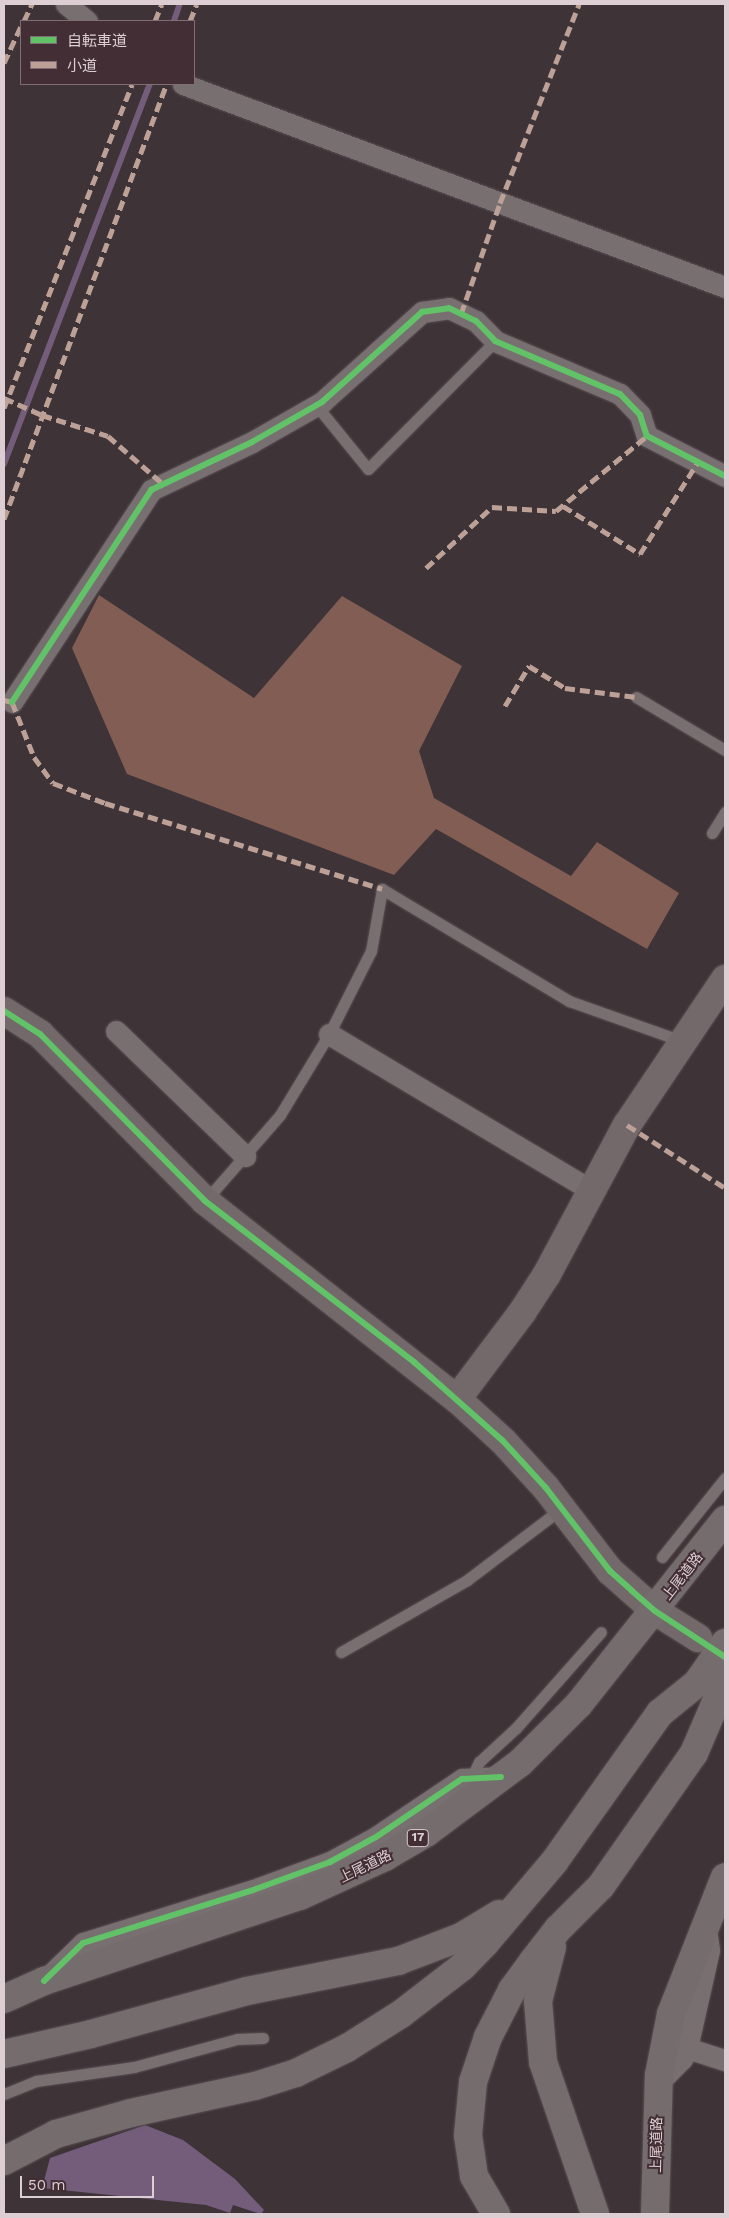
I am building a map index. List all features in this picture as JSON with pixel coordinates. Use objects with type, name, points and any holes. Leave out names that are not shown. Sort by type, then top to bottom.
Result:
[{"type":"highway","name":"上尾道路","points":[[4,1999],[44,1981],[300,1896],[342,1878],[426,1833],[520,1763],[579,1704],[655,1611],[725,1520]]},
{"type":"highway","points":[[4,2161],[56,2134],[131,2112],[255,2086],[296,2072],[347,2048],[401,2014],[463,1966],[554,1862],[660,1713],[697,1683],[725,1643]]},
{"type":"highway","points":[[496,2214],[481,2192],[469,2156],[468,2118],[473,2082],[488,2037],[512,1990],[558,1929],[601,1886],[694,1753],[725,1681]]},
{"type":"highway","name":"上尾道路","points":[[655,2214],[659,2082],[671,2014],[725,1877]]},
{"type":"highway","points":[[4,2054],[91,2034],[247,1991],[398,1961],[462,1937],[517,1903]]},
{"type":"highway","points":[[558,1929],[538,2001],[543,2062],[595,2214]]},
{"type":"street","points":[[66,4],[86,20]]},
{"type":"street","points":[[186,85],[725,288]]},
{"type":"street","points":[[12,702],[151,490],[252,442],[316,405],[422,312],[449,308],[476,321],[495,340],[620,394],[640,415],[647,436],[725,476]]},
{"type":"street","points":[[457,1399],[523,1311],[547,1274],[627,1125],[725,979]]},
{"type":"street","points":[[4,1011],[40,1034],[205,1200],[457,1399],[503,1441],[610,1571],[655,1611],[698,1638]]},
{"type":"street","points":[[116,1031],[245,1156]]},
{"type":"street","points":[[329,1034],[591,1190]]},
{"type":"street","points":[[44,1981],[83,1943],[253,1890],[330,1862],[376,1838],[462,1779],[501,1777]]},
{"type":"street","points":[[659,2082],[682,2059],[687,2048],[709,1950],[706,1924]]},
{"type":"street","points":[[687,2048],[725,2060]]},
{"type":"lane","points":[[316,405],[368,469],[495,340]]},
{"type":"lane","points":[[636,697],[725,750]]},
{"type":"lane","points":[[712,833],[725,812]]},
{"type":"lane","points":[[205,1200],[280,1115],[329,1034],[371,951],[382,889],[569,1001],[682,1041]]},
{"type":"lane","points":[[662,1557],[725,1478]]},
{"type":"lane","points":[[341,1652],[468,1580],[560,1509]]},
{"type":"lane","points":[[471,1779],[479,1762],[516,1728],[601,1632]]},
{"type":"lane","points":[[4,2094],[36,2081],[134,2067],[237,2039],[263,2038]]},
{"type":"shaded area","points":[[99,595],[254,698],[342,596],[462,666],[419,751],[434,798],[571,876],[597,842],[679,893],[647,949],[436,829],[394,875],[127,774],[72,648]]},
{"type":"shaded area","points":[[145,2125],[183,2140],[235,2179],[264,2210],[261,2214],[233,2205],[230,2213],[206,2205],[42,2188],[50,2158]]},
{"type":"waterway","points":[[174,20],[180,4]]},
{"type":"waterway","points":[[4,464],[150,85]]},
{"type":"marked path","points":[[24,20],[32,4]]},
{"type":"marked path","points":[[155,20],[162,4]]},
{"type":"marked path","points":[[190,20],[197,4]]},
{"type":"marked path","points":[[461,314],[500,203],[579,4]]},
{"type":"marked path","points":[[4,63],[20,28]]},
{"type":"marked path","points":[[4,408],[132,85]]},
{"type":"marked path","points":[[4,519],[167,85]]},
{"type":"marked path","points":[[4,398],[42,415],[108,436],[163,484]]},
{"type":"marked path","points":[[426,568],[492,507],[556,511],[647,436]]},
{"type":"marked path","points":[[563,506],[640,554],[698,462]]},
{"type":"marked path","points":[[505,706],[529,666],[565,688],[636,697]]},
{"type":"marked path","points":[[4,700],[12,702],[34,757],[53,783],[105,803],[382,889]]},
{"type":"marked path","points":[[627,1125],[725,1188]]},
{"type":"cycle path","points":[[12,702],[151,490],[252,442],[322,402],[422,312],[449,308],[476,321],[495,341],[620,394],[640,415],[647,436],[725,476]]},
{"type":"cycle path","points":[[4,1011],[40,1034],[205,1201],[414,1362],[503,1441],[546,1488],[610,1571],[632,1591],[655,1611],[725,1657]]},
{"type":"cycle path","points":[[44,1981],[83,1943],[253,1890],[330,1862],[376,1837],[462,1779],[501,1777]]}]
